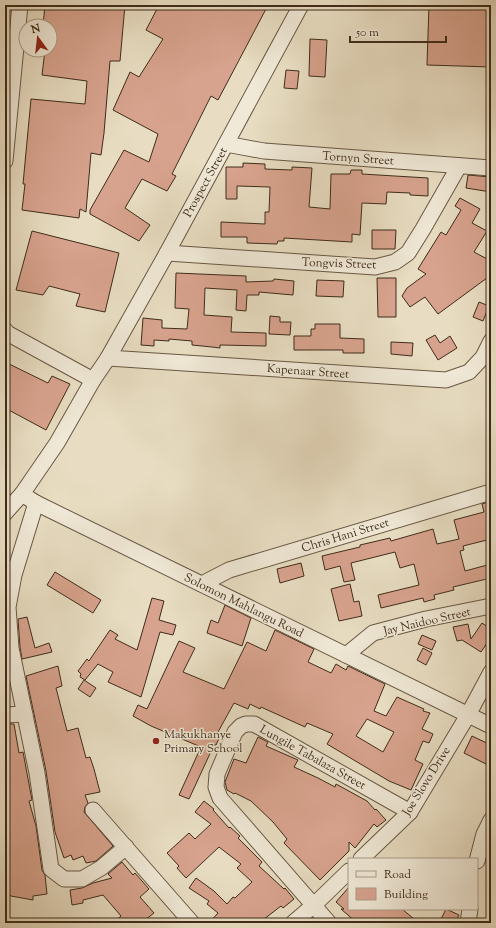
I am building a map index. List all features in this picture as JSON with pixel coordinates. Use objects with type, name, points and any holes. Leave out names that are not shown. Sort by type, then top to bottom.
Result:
[{"type":"street","points":[[5,161],[20,5]]},
{"type":"street","name":"Prospect Street","points":[[5,513],[22,494],[57,443],[93,380],[108,358],[167,253],[301,5]]},
{"type":"street","name":"Tornyn Street","points":[[226,144],[264,152],[491,168]]},
{"type":"street","name":"Tongvis Street","points":[[167,253],[375,267],[395,262],[408,253],[459,166]]},
{"type":"street","points":[[5,330],[7,333],[93,380]]},
{"type":"street","name":"Kapenaar Street","points":[[108,358],[446,380],[469,372],[483,357],[491,341]]},
{"type":"street","name":"Chris Hani Street","points":[[202,584],[229,570],[491,492]]},
{"type":"street","name":"Solomon Mahlangu Road","points":[[22,494],[36,503],[491,726]]},
{"type":"street","points":[[36,503],[14,575],[8,608],[11,648],[38,773],[51,870],[64,879],[82,879],[101,868],[126,847]]},
{"type":"street","points":[[5,562],[20,555]]},
{"type":"street","name":"Jay Naidoo Street","points":[[346,655],[373,633],[426,619],[491,606]]},
{"type":"street","name":"Joe Slovo Drive","points":[[362,858],[410,812],[468,715],[491,672]]},
{"type":"street","points":[[5,715],[25,714]]},
{"type":"street","name":"Lungile Tabalaza Street","points":[[314,905],[220,798],[216,787],[217,774],[235,732],[241,726],[246,724],[254,724],[410,812]]},
{"type":"street","points":[[93,810],[192,923]]},
{"type":"street","points":[[478,858],[484,834],[491,820]]},
{"type":"street","points":[[293,923],[348,872]]},
{"type":"street","points":[[314,905],[329,923]]},
{"type":"street","points":[[468,923],[470,910]]},
{"type":"building","points":[[45,5],[125,5],[120,61],[110,61],[101,155],[91,153],[86,212],[80,209],[79,218],[22,210],[31,99],[85,104],[87,81],[42,75],[44,58],[58,58],[58,18],[44,18]]},
{"type":"building","points":[[159,5],[258,5],[266,9],[218,100],[211,96],[172,174],[176,176],[167,191],[142,179],[125,208],[150,225],[139,241],[90,214],[90,210],[124,150],[149,162],[158,134],[113,110],[130,72],[139,77],[163,39],[146,30]]},
{"type":"building","points":[[429,5],[491,5],[491,67],[427,65]]},
{"type":"building","points":[[310,39],[327,40],[325,77],[309,76]]},
{"type":"building","points":[[286,70],[299,71],[297,89],[284,88]]},
{"type":"building","points":[[243,163],[265,164],[265,169],[292,170],[292,167],[312,168],[309,207],[330,209],[331,174],[350,174],[351,170],[362,170],[362,174],[428,178],[428,196],[410,195],[410,193],[387,192],[386,204],[362,203],[360,235],[352,234],[352,242],[284,238],[284,241],[278,241],[277,244],[247,243],[247,237],[221,237],[221,222],[265,224],[265,212],[269,212],[270,187],[237,186],[237,199],[226,199],[226,167],[243,167]]},
{"type":"building","points":[[468,175],[491,177],[491,192],[466,188]]},
{"type":"building","points":[[460,198],[480,209],[472,223],[487,231],[474,252],[491,261],[491,275],[438,314],[425,297],[410,307],[402,296],[407,288],[426,274],[418,269],[441,232],[446,235],[461,210],[455,206]]},
{"type":"building","points":[[372,230],[396,230],[395,249],[372,249]]},
{"type":"building","points":[[32,231],[119,253],[105,312],[76,306],[80,294],[49,286],[43,295],[16,290]]},
{"type":"building","points":[[176,273],[246,276],[246,282],[273,281],[274,279],[294,281],[293,295],[259,292],[259,295],[247,295],[246,311],[236,310],[237,290],[205,288],[204,315],[232,317],[231,332],[266,333],[266,346],[220,345],[220,348],[192,345],[192,341],[169,339],[169,341],[154,340],[154,346],[141,345],[143,318],[162,320],[162,328],[187,329],[189,309],[175,308]]},
{"type":"building","points":[[377,278],[396,278],[396,317],[378,317]]},
{"type":"building","points":[[317,280],[344,281],[343,297],[316,296]]},
{"type":"building","points":[[479,302],[489,306],[483,321],[473,317]]},
{"type":"building","points":[[270,316],[280,317],[280,322],[291,322],[290,335],[269,334]]},
{"type":"building","points":[[315,324],[340,324],[340,338],[364,339],[364,353],[343,353],[343,350],[294,350],[294,336],[311,336],[311,329],[315,329]]},
{"type":"building","points":[[435,335],[440,343],[450,336],[457,348],[438,360],[426,340]]},
{"type":"building","points":[[391,342],[413,343],[412,356],[391,354]]},
{"type":"building","points":[[5,362],[48,383],[52,376],[70,384],[46,430],[5,408]]},
{"type":"building","points":[[491,501],[491,539],[463,546],[464,550],[460,551],[465,571],[491,564],[491,578],[453,587],[454,590],[434,595],[435,599],[424,602],[423,598],[381,608],[378,595],[419,585],[414,564],[400,568],[395,552],[351,563],[355,580],[344,582],[340,566],[325,570],[322,556],[390,538],[391,541],[433,529],[437,544],[459,539],[454,520],[484,512],[482,504]]},
{"type":"building","points":[[301,563],[304,576],[280,583],[277,569]]},
{"type":"building","points":[[55,572],[101,600],[93,613],[47,585]]},
{"type":"building","points":[[350,584],[354,602],[359,601],[362,616],[339,621],[331,589]]},
{"type":"building","points":[[152,598],[164,601],[159,620],[176,625],[173,635],[160,632],[141,697],[108,682],[113,672],[98,664],[85,680],[80,677],[81,674],[78,671],[87,659],[89,661],[110,630],[118,635],[115,639],[137,650]]},
{"type":"building","points":[[225,605],[251,618],[242,646],[207,633],[211,620],[218,623]]},
{"type":"building","points":[[27,617],[35,648],[49,643],[52,652],[22,659],[18,619]]},
{"type":"building","points":[[482,623],[491,629],[491,637],[481,652],[462,640],[457,641],[453,627],[468,624],[471,639]]},
{"type":"building","points":[[275,630],[314,649],[308,662],[331,673],[336,664],[346,670],[348,666],[385,684],[374,711],[386,716],[397,697],[424,709],[423,711],[430,713],[422,729],[433,734],[429,743],[423,741],[415,760],[423,764],[411,790],[389,781],[327,744],[333,734],[307,723],[305,727],[261,707],[260,709],[250,704],[248,709],[234,703],[218,732],[221,734],[216,745],[214,745],[189,799],[179,795],[201,747],[151,726],[133,716],[138,705],[147,709],[179,641],[195,648],[183,672],[224,689],[247,642],[266,651]],"holes":[[[367,719],[394,732],[383,752],[356,736]]]},
{"type":"building","points":[[422,635],[436,641],[432,650],[418,644]]},
{"type":"building","points":[[423,648],[432,653],[426,665],[417,660]]},
{"type":"building","points":[[58,666],[62,686],[56,688],[67,731],[78,728],[86,758],[90,757],[100,792],[85,795],[88,803],[84,812],[113,846],[96,861],[86,863],[83,856],[73,860],[71,855],[64,858],[55,832],[46,771],[26,676]]},
{"type":"building","points":[[84,680],[96,688],[90,697],[78,689]]},
{"type":"building","points":[[5,724],[14,724],[19,753],[23,752],[32,800],[29,801],[36,826],[42,870],[45,875],[47,894],[33,896],[33,900],[11,896],[5,892]]},
{"type":"building","points":[[472,736],[491,745],[491,755],[486,764],[464,753]]},
{"type":"building","points":[[258,737],[268,742],[266,746],[298,760],[294,767],[335,787],[336,784],[367,801],[386,820],[377,827],[374,824],[355,848],[349,842],[349,851],[320,880],[284,843],[287,839],[273,822],[251,801],[227,790],[225,782],[234,759],[246,763]]},
{"type":"building","points":[[204,801],[214,809],[213,810],[229,828],[230,827],[240,836],[238,838],[262,862],[259,866],[284,889],[285,888],[294,899],[283,908],[281,906],[259,923],[209,923],[218,913],[207,904],[209,901],[189,888],[196,878],[214,891],[227,904],[233,897],[235,898],[252,882],[237,868],[241,864],[219,847],[186,878],[177,868],[179,866],[167,853],[189,833],[195,839],[211,824],[195,812]]},
{"type":"building","points":[[122,862],[133,875],[135,873],[149,889],[140,897],[154,913],[145,920],[143,918],[137,923],[113,923],[121,916],[103,895],[83,900],[83,903],[72,905],[70,890],[82,888],[93,883],[112,878],[108,874]]},
{"type":"building","points":[[348,888],[348,910],[403,910],[419,923],[357,923],[341,909],[344,909],[336,902]]},
{"type":"building","points":[[446,910],[459,915],[455,923],[439,923]]},
{"type":"place","name":"Makukhanye Primary School","points":[[156,741]]}]
